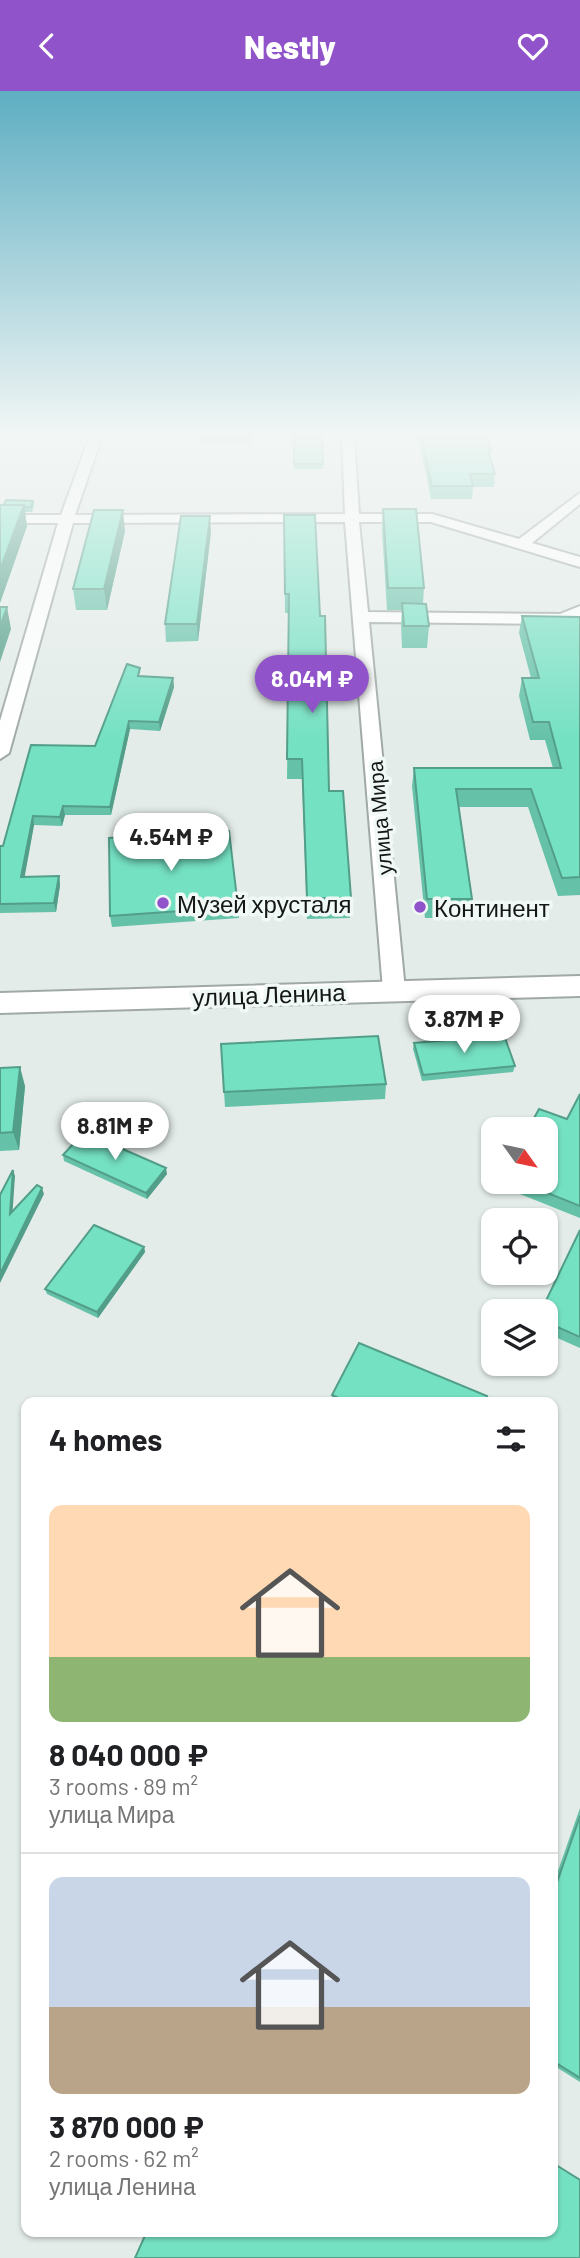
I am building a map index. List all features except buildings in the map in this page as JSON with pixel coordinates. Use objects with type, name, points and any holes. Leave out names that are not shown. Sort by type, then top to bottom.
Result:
[{"type":"main road","name":"улица Ленина","points":[[0,1003],[580,986]]},
{"type":"street","points":[[0,753],[60,537]]},
{"type":"street","name":"улица Мира","points":[[354,537],[394,990]]},
{"type":"street","points":[[495,537],[580,562]]},
{"type":"street","points":[[521,545],[531,537]]},
{"type":"street","points":[[361,617],[562,619],[580,611]]},
{"type":"place","name":"Музей хрусталя","points":[[163,903]]},
{"type":"place","name":"Континент","points":[[420,907]]}]
